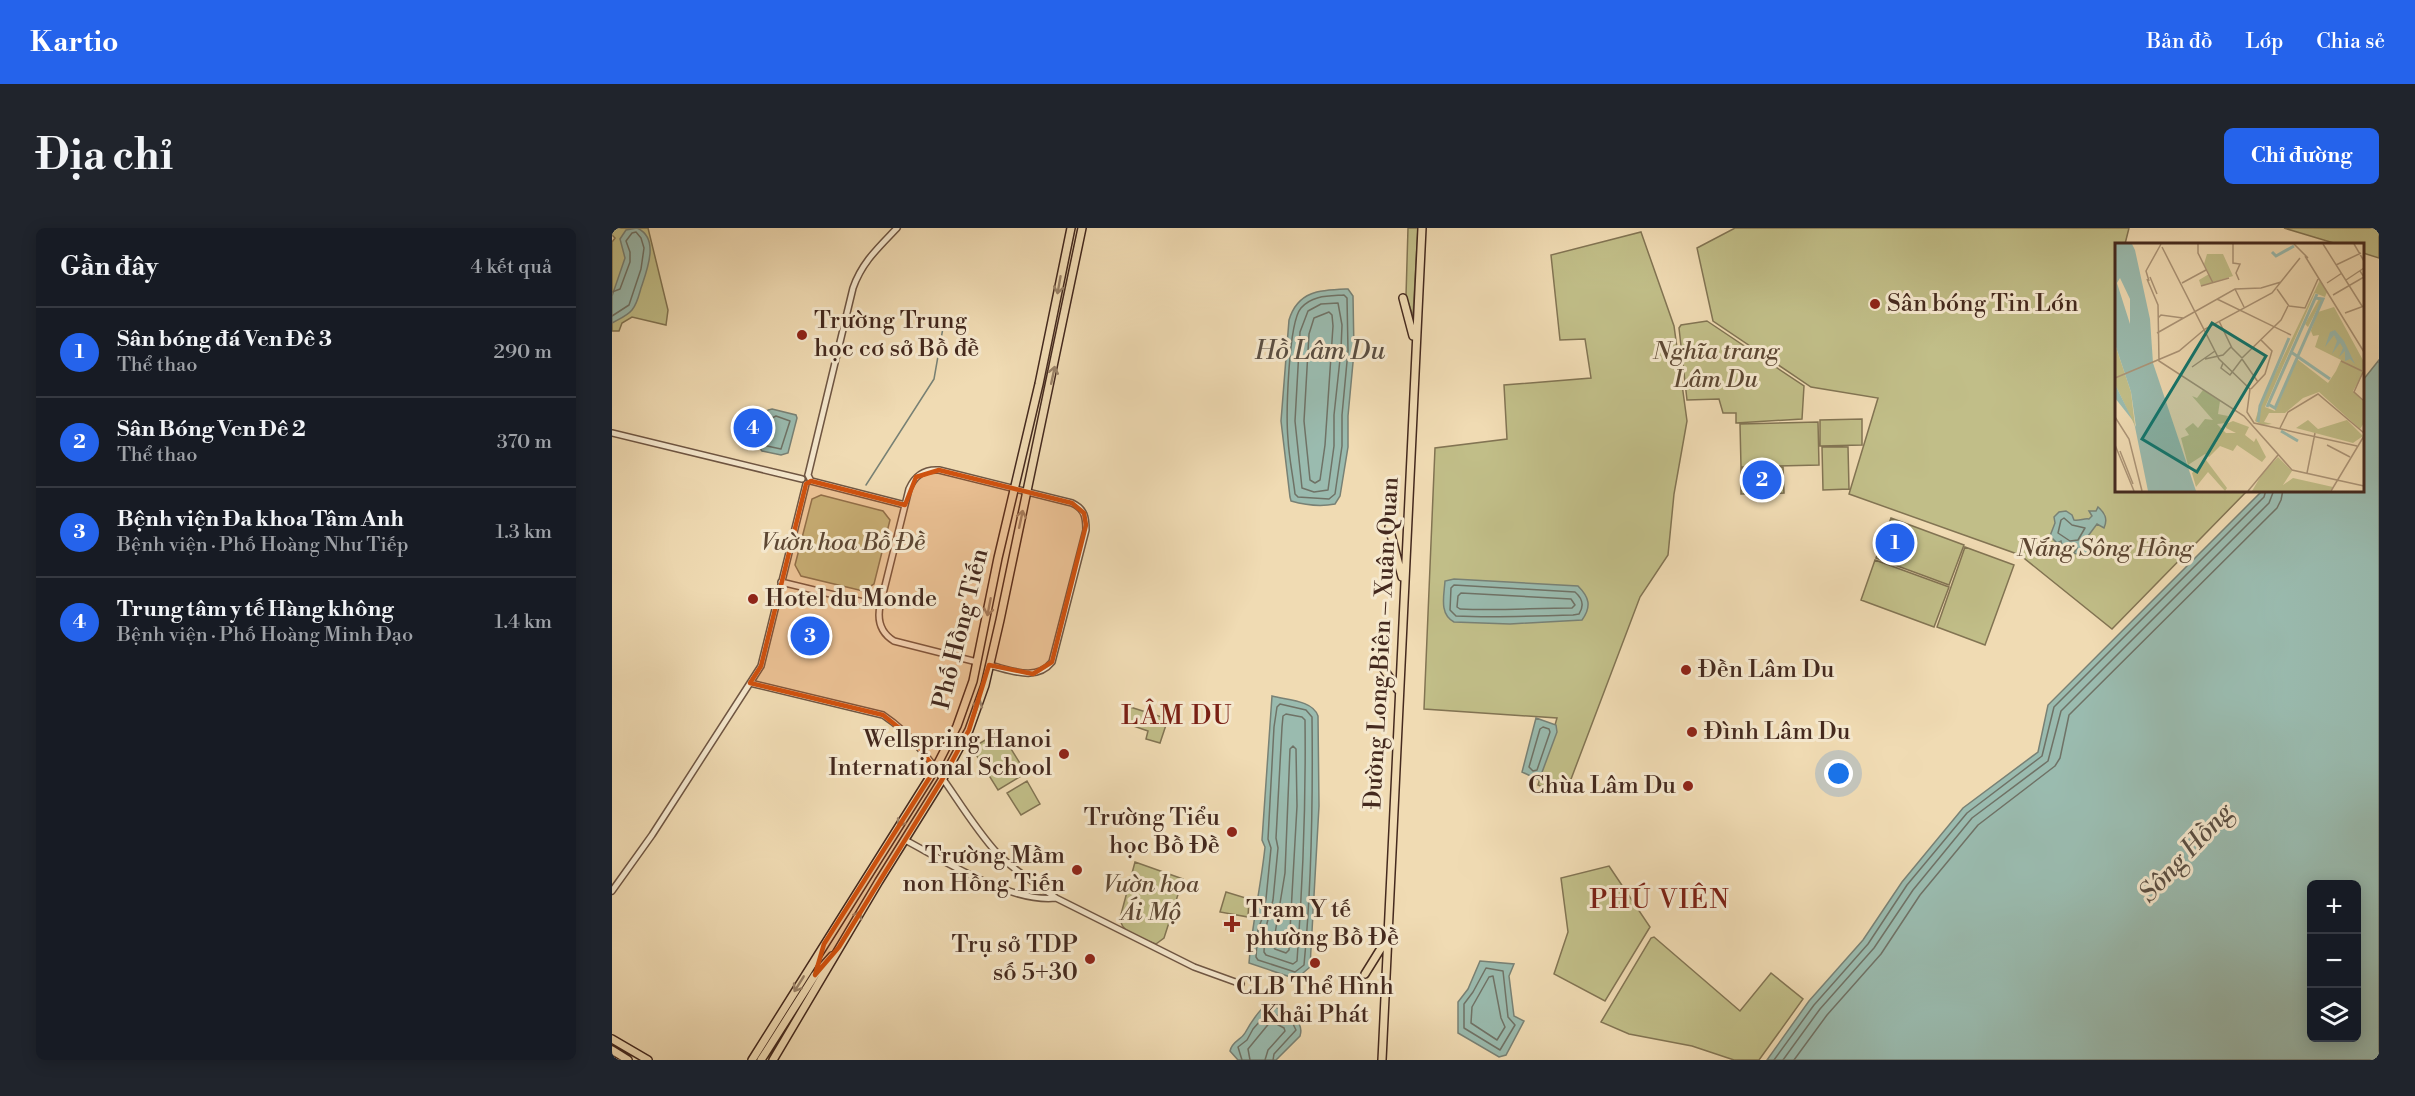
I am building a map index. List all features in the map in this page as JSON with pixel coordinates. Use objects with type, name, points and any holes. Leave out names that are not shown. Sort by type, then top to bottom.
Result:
[{"type":"main road","name":"Phố Hồng Tiến","points":[[752,1060],[935,769],[957,726],[977,662],[1014,488],[1034,408],[1071,228]]},
{"type":"main road","name":"Phố Hồng Tiến","points":[[773,1060],[821,983],[836,952],[942,780],[969,730],[989,665],[1082,228]]},
{"type":"main road","name":"Đường Long Biên – Xuân Quan","points":[[1382,1060],[1422,228]]},
{"type":"main road","points":[[1403,298],[1415,345]]},
{"type":"main road","points":[[1389,527],[1404,586]]},
{"type":"main road","points":[[1381,665],[1398,690]]},
{"type":"main road","points":[[1365,974],[1389,935]]},
{"type":"main road","points":[[814,975],[824,944]]},
{"type":"main road","points":[[761,1060],[814,975],[836,952]]},
{"type":"main road","points":[[612,1039],[648,1060]]},
{"type":"main road","points":[[612,1050],[628,1060]]},
{"type":"street","points":[[612,891],[652,835],[761,666],[853,288],[863,265],[897,228]]},
{"type":"street","points":[[612,433],[905,505]]},
{"type":"street","points":[[977,662],[891,639],[881,626],[880,606],[905,505],[913,480],[919,474],[931,469],[1072,503],[1080,507],[1086,519],[1086,531],[1052,662],[1044,671],[1033,674],[989,665]]},
{"type":"street","points":[[781,582],[880,606]]},
{"type":"street","points":[[750,683],[883,714],[913,739],[997,853],[1025,877],[1056,898],[1194,967],[1241,984]]},
{"type":"street","points":[[905,840],[987,884],[1044,899],[1056,898]]},
{"type":"highlighted area","points":[[939,470],[1072,503],[1084,513],[1086,525],[1052,662],[1033,674],[989,665],[969,730],[942,780],[839,947],[815,975],[824,944],[935,769],[913,739],[883,715],[750,683],[761,666],[806,484],[811,481],[905,505],[916,477]]},
{"type":"green space","points":[[612,228],[648,228],[668,310],[666,325],[632,317],[622,323],[619,331],[612,331],[612,242],[615,238],[612,235]]},
{"type":"green space","points":[[1408,228],[1418,228],[1413,316],[1406,296]]},
{"type":"green space","name":"Nắng Sông Hồng","points":[[1735,228],[2129,228],[2125,243],[2115,243],[2115,492],[2246,492],[2112,629],[2020,555],[1849,494],[1878,398],[1811,387],[1713,321],[1697,248]]},
{"type":"green space","points":[[2284,228],[2379,228],[2379,258],[2364,253],[2364,243],[2334,243]]},
{"type":"green space","points":[[1641,232],[1674,326],[1687,421],[1674,494],[1668,555],[1640,597],[1565,795],[1538,785],[1557,718],[1424,709],[1435,448],[1507,439],[1504,385],[1591,378],[1585,339],[1560,340],[1551,255]]},
{"type":"green space","name":"Nghĩa trang Lâm Du","points":[[1707,321],[1804,386],[1802,419],[1736,423],[1736,413],[1723,413],[1719,399],[1687,400],[1679,328],[1681,325]]},
{"type":"green space","points":[[1862,419],[1862,445],[1820,446],[1820,420]]},
{"type":"green space","points":[[1818,422],[1819,465],[1741,467],[1740,424]]},
{"type":"green space","points":[[1822,447],[1848,447],[1849,489],[1823,490]]},
{"type":"green space","points":[[1783,467],[1784,493],[1741,494],[1741,468]]},
{"type":"green space","name":"Vườn hoa Bồ Đề","points":[[821,495],[883,511],[890,520],[874,584],[863,591],[801,576],[795,565],[812,499]]},
{"type":"green space","points":[[1891,518],[1964,545],[1949,585],[1876,558]]},
{"type":"green space","points":[[1965,547],[2014,565],[1985,645],[1937,627]]},
{"type":"green space","points":[[1875,560],[1949,587],[1934,627],[1861,600]]},
{"type":"green space","points":[[1127,706],[1168,719],[1160,743],[1146,739],[1148,731],[1122,722]]},
{"type":"green space","points":[[1000,731],[1026,773],[998,790],[972,748]]},
{"type":"green space","points":[[1027,781],[1040,804],[1021,815],[1007,793]]},
{"type":"green space","name":"Vườn hoa Ái Mộ","points":[[1135,862],[1183,879],[1164,938],[1156,944],[1128,932],[1121,923],[1120,918]]},
{"type":"green space","points":[[1609,866],[1650,927],[1605,1001],[1554,974],[1568,932],[1561,878]]},
{"type":"green space","points":[[1226,892],[1249,899],[1248,917],[1220,912]]},
{"type":"green space","points":[[1654,937],[1740,1011],[1771,973],[1803,999],[1759,1060],[1734,1060],[1692,1046],[1629,1034],[1601,1022],[1651,938]]},
{"type":"water","points":[[637,228],[648,239],[650,255],[648,264],[634,308],[612,323],[612,296],[625,258],[620,239],[626,230]]},
{"type":"water","name":"Hồ Lâm Du","points":[[1348,289],[1353,296],[1354,352],[1348,416],[1348,447],[1340,496],[1335,504],[1329,505],[1291,501],[1281,421],[1289,320],[1293,310],[1305,297],[1320,291]]},
{"type":"water","name":"Sông Hồng","points":[[2379,360],[2379,1060],[1767,1060],[1809,1001],[1863,940],[1902,882],[1963,808],[2038,752],[2048,705],[2261,492],[2364,492],[2364,379]]},
{"type":"water","points":[[768,410],[796,415],[797,418],[788,453],[781,455],[762,451],[758,446]]},
{"type":"water","points":[[2098,507],[2105,516],[2106,522],[2104,528],[2097,524],[2085,540],[2085,545],[2091,550],[2089,555],[2081,556],[2074,553],[2077,548],[2062,545],[2061,541],[2057,543],[2050,536],[2055,523],[2054,517],[2059,512],[2066,511],[2072,515],[2074,520],[2089,519],[2092,516],[2089,511],[2096,511]]},
{"type":"water","points":[[1454,579],[1578,586],[1587,598],[1588,606],[1582,620],[1510,624],[1454,622],[1446,614],[1443,598],[1445,581]]},
{"type":"water","points":[[1272,696],[1305,704],[1311,707],[1318,716],[1319,806],[1310,967],[1296,979],[1249,963],[1265,847],[1262,840]]},
{"type":"water","points":[[1536,718],[1556,725],[1557,732],[1541,775],[1537,779],[1522,772]]},
{"type":"water","points":[[1480,961],[1514,964],[1509,976],[1514,1016],[1524,1021],[1506,1055],[1499,1057],[1458,1033],[1458,1002],[1468,989]]},
{"type":"water","points":[[1268,1003],[1296,1019],[1301,1030],[1300,1036],[1276,1060],[1238,1060],[1230,1051],[1231,1048]]},
{"type":"waterway","points":[[866,485],[934,379],[944,322]]},
{"type":"place","name":"Sân bóng Tin Lớn","points":[[1875,304]]},
{"type":"place","name":"Trường Trung học cơ sở Bồ đề","points":[[802,335]]},
{"type":"place","name":"Trung tâm y tế Hàng không","points":[[753,428]]},
{"type":"place","name":"Sân Bóng Ven Đê 2","points":[[1762,480]]},
{"type":"place","name":"Sân bóng đá Ven Đê 3","points":[[1895,543]]},
{"type":"place","name":"Hotel du Monde","points":[[753,599]]},
{"type":"place","name":"Bệnh viện Đa khoa Tâm Anh","points":[[810,636]]},
{"type":"place","name":"Đền Lâm Du","points":[[1686,670]]},
{"type":"place","name":"Đình Lâm Du","points":[[1692,732]]},
{"type":"place","name":"Wellspring Hanoi International School","points":[[1064,754]]},
{"type":"place","name":"Chùa Lâm Du","points":[[1688,786]]},
{"type":"place","name":"Trường Tiểu học Bồ Đề","points":[[1232,832]]},
{"type":"place","name":"Trường Mầm non Hồng Tiến","points":[[1077,870]]},
{"type":"place","name":"Trạm Y tế phường Bồ Đề","points":[[1232,924]]},
{"type":"place","name":"Trụ sở TDP số 5+30","points":[[1090,959]]},
{"type":"place","name":"CLB Thể Hình Khải Phát","points":[[1315,963]]},
{"type":"district","name":"LÂM DU","points":[[1177,716]]},
{"type":"district","name":"PHÚ VIÊN","points":[[1660,900]]}]
